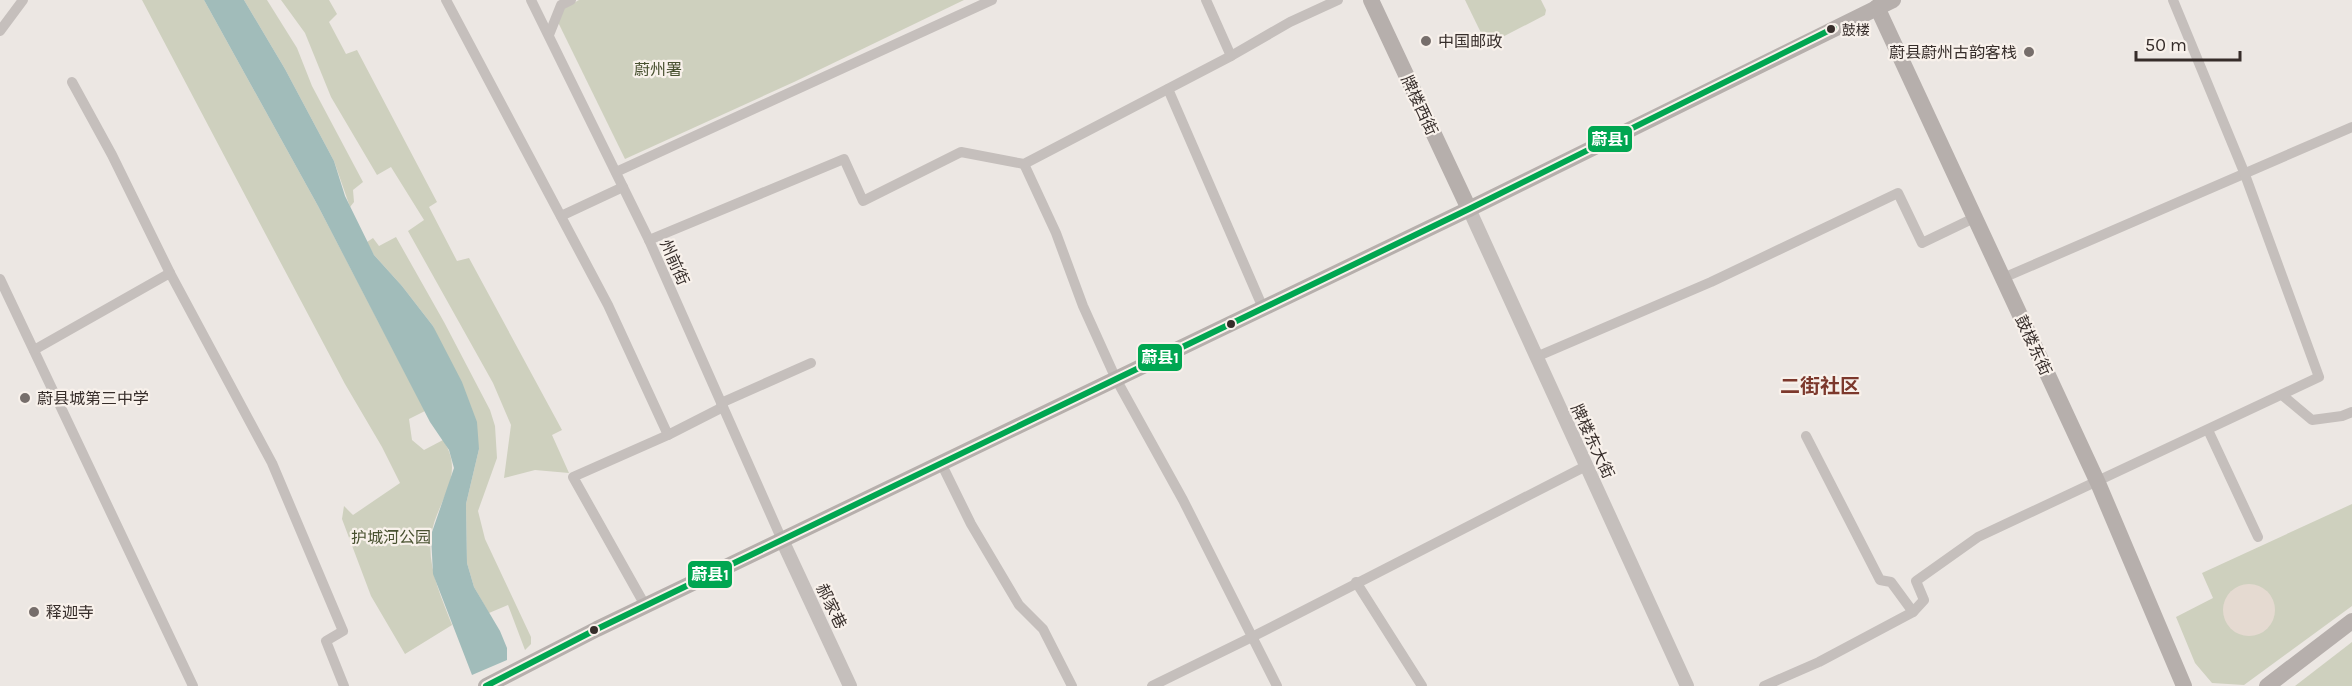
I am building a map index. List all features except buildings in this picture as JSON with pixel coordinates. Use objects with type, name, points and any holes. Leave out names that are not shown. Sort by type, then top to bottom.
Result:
[{"type":"main road","name":"牌楼西街","points":[[1371,0],[1469,209]]},
{"type":"main road","points":[[486,686],[506,682],[597,629],[1469,209],[1875,4],[1893,0]]},
{"type":"main road","name":"鼓楼东街","points":[[1875,4],[2097,483],[2184,686]]},
{"type":"main road","points":[[2267,686],[2352,621]]},
{"type":"street","points":[[0,31],[23,0]]},
{"type":"street","points":[[446,0],[608,305],[668,435]]},
{"type":"street","name":"州前街","points":[[531,0],[649,240],[782,540]]},
{"type":"street","points":[[549,35],[561,5],[571,0]]},
{"type":"street","points":[[616,172],[992,0]]},
{"type":"street","points":[[1206,0],[1231,56]]},
{"type":"street","points":[[649,240],[844,159],[863,201],[961,152],[1024,164],[1231,56],[1290,22],[1338,0]]},
{"type":"street","points":[[1764,686],[1819,662],[1913,612],[1924,600],[1916,581],[1978,537],[2319,377],[2244,172],[2173,0]]},
{"type":"street","points":[[72,82],[112,154],[170,273],[276,473],[343,631],[326,641],[344,686]]},
{"type":"street","points":[[1168,89],[1263,308]]},
{"type":"street","points":[[2003,278],[2352,127]]},
{"type":"street","points":[[1024,164],[1056,233],[1083,306],[1116,379],[1183,500],[1277,686]]},
{"type":"street","points":[[561,216],[623,187]]},
{"type":"street","points":[[1536,357],[1710,282],[1898,193],[1922,243],[1974,218]]},
{"type":"street","name":"牌楼东大街","points":[[1469,209],[1687,686]]},
{"type":"street","points":[[34,350],[170,273]]},
{"type":"street","points":[[0,279],[193,686]]},
{"type":"street","points":[[646,607],[573,477],[668,435],[722,405],[811,363]]},
{"type":"street","points":[[2282,395],[2312,420],[2342,416],[2352,412]]},
{"type":"street","points":[[2208,430],[2258,537]]},
{"type":"street","points":[[1806,436],[1880,580],[1891,582],[1913,612]]},
{"type":"street","points":[[941,463],[971,524],[1019,605],[1043,629],[1072,686]]},
{"type":"street","points":[[1152,686],[1586,466]]},
{"type":"street","name":"郝家巷","points":[[782,540],[850,686]]},
{"type":"street","points":[[1356,582],[1422,686]]},
{"type":"green space","name":"护城河公园","points":[[142,0],[204,0],[318,206],[425,411],[409,419],[412,440],[424,450],[443,440],[450,453],[451,477],[434,523],[430,548],[436,581],[452,625],[405,654],[371,596],[342,519],[344,506],[353,515],[400,483],[345,384]]},
{"type":"green space","points":[[244,0],[267,0],[297,48],[312,86],[363,182],[353,190],[354,202],[350,207],[334,161],[285,69]]},
{"type":"green space","points":[[281,0],[329,0],[337,14],[329,22],[346,54],[357,50],[437,202],[429,207],[457,261],[469,258],[562,430],[552,435],[569,473],[535,470],[504,478],[511,425],[493,383],[408,231],[424,220],[391,167],[377,175],[331,97],[305,33]]},
{"type":"green space","name":"蔚州署","points":[[579,0],[964,0],[794,82],[625,159],[554,14]]},
{"type":"green space","points":[[1465,0],[1541,0],[1546,10],[1545,15],[1489,44],[1483,37]]},
{"type":"green space","name":"护城河公园","points":[[396,237],[444,322],[490,410],[495,426],[497,458],[478,511],[485,539],[531,637],[531,644],[525,650],[508,605],[489,613],[474,587],[467,563],[466,504],[479,449],[433,326],[374,255],[367,242],[373,238],[379,246]]},
{"type":"green space","points":[[2352,504],[2352,606],[2244,685],[2212,683],[2195,663],[2176,617],[2213,598],[2202,573]]},
{"type":"green space","points":[[2352,642],[2352,686],[2295,686]]},
{"type":"shaded area","points":[[2249,584],[2259,586],[2267,592],[2273,600],[2275,610],[2273,620],[2267,628],[2259,634],[2249,636],[2239,634],[2231,628],[2225,620],[2223,610],[2225,600],[2231,592],[2239,586]]},
{"type":"water","points":[[204,0],[244,0],[285,69],[334,161],[345,196],[374,255],[433,326],[462,382],[477,422],[479,449],[466,504],[467,563],[474,587],[500,631],[507,648],[507,660],[472,675],[433,574],[431,535],[454,468],[449,450],[430,422],[318,206]]},
{"type":"transit line","name":"蔚县1","points":[[486,686],[597,629],[1469,209],[1834,28]]},
{"type":"place","name":"鼓楼","points":[[1831,29]]},
{"type":"place","name":"中国邮政","points":[[1426,41]]},
{"type":"place","name":"蔚县蔚州古韵客栈","points":[[2029,52]]},
{"type":"place","name":"蔚县城第三中学","points":[[25,398]]},
{"type":"place","name":"释迦寺","points":[[34,612]]},
{"type":"district","name":"二街社区","points":[[1820,386]]}]
